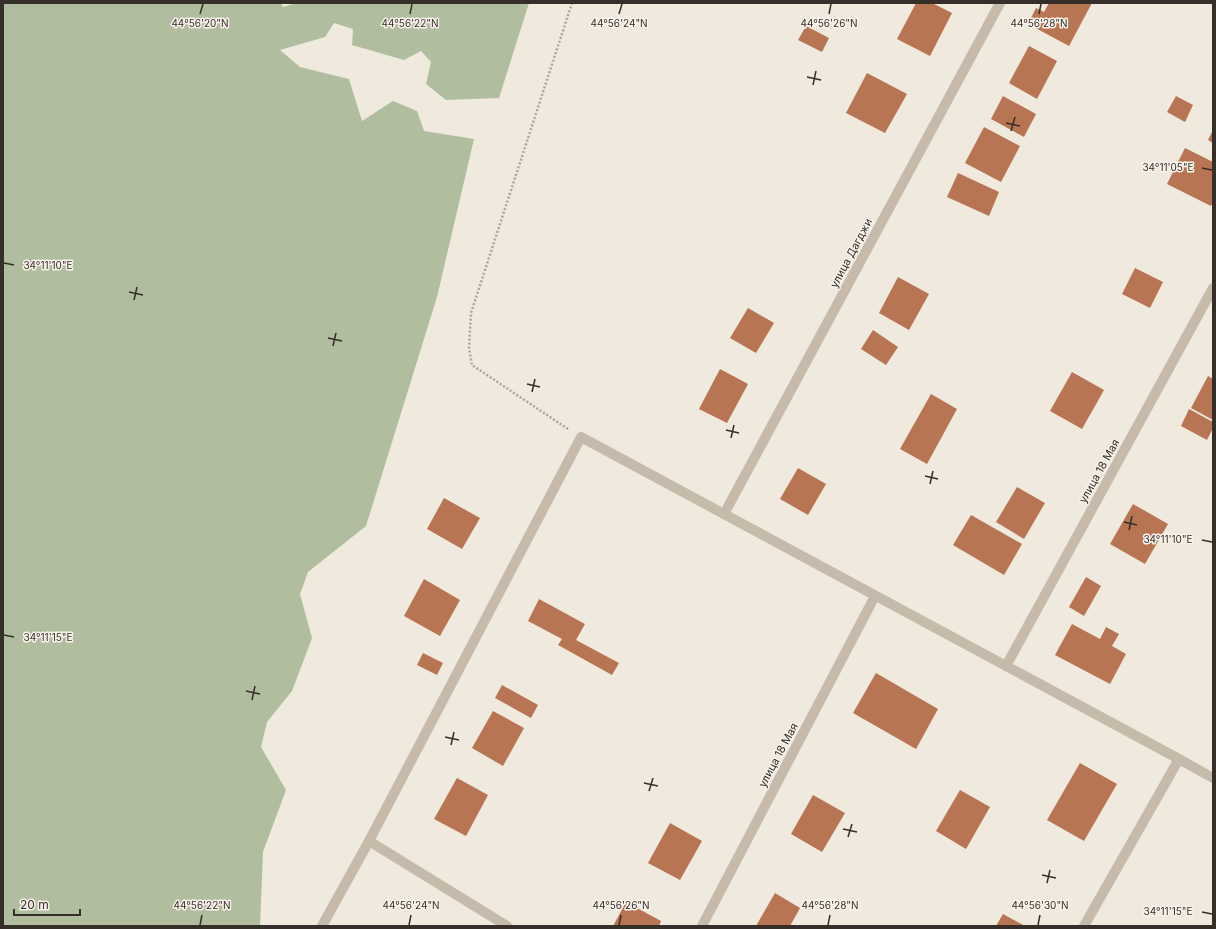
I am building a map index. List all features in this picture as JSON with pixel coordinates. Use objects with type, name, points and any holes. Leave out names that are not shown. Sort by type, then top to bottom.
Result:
[{"type":"street","name":"улица Дагджи","points":[[724,514],[1000,3]]},
{"type":"street","name":"улица 18 Мая","points":[[1006,666],[1213,288]]},
{"type":"street","points":[[322,926],[369,841],[580,437],[1213,778]]},
{"type":"street","name":"улица 18 Мая","points":[[702,926],[875,596]]},
{"type":"street","points":[[1084,926],[1179,759]]},
{"type":"street","points":[[369,841],[507,926]]},
{"type":"path","points":[[572,3],[471,313],[469,348],[472,365],[580,437]]},
{"type":"green space","points":[[3,3],[281,3],[283,7],[297,3],[529,3],[499,98],[446,100],[426,84],[431,62],[421,51],[404,60],[352,45],[353,29],[334,23],[325,37],[280,50],[300,67],[349,79],[362,121],[393,101],[417,111],[424,131],[474,139],[437,297],[366,526],[308,572],[300,594],[312,638],[292,691],[267,722],[261,747],[286,790],[263,852],[260,926],[3,926]]},
{"type":"building","points":[[916,3],[932,3],[952,13],[930,56],[897,39]]},
{"type":"building","points":[[1049,3],[1092,3],[1069,46],[1028,24],[1036,8],[1044,12]]},
{"type":"building","points":[[806,26],[829,38],[822,52],[798,40]]},
{"type":"building","points":[[1029,46],[1057,61],[1037,99],[1009,83]]},
{"type":"building","points":[[867,73],[907,94],[885,133],[846,113]]},
{"type":"building","points":[[1003,96],[1036,114],[1024,137],[991,119]]},
{"type":"building","points":[[1176,96],[1193,105],[1185,122],[1167,112]]},
{"type":"building","points":[[984,127],[1020,146],[1001,182],[965,163]]},
{"type":"building","points":[[1213,130],[1213,143],[1208,140]]},
{"type":"building","points":[[1185,148],[1213,162],[1213,202],[1211,206],[1167,184]]},
{"type":"building","points":[[958,173],[999,192],[989,216],[947,197]]},
{"type":"building","points":[[1135,268],[1163,282],[1150,308],[1122,294]]},
{"type":"building","points":[[898,277],[929,294],[909,330],[879,313]]},
{"type":"building","points":[[748,308],[774,323],[756,353],[730,338]]},
{"type":"building","points":[[873,330],[898,347],[886,365],[861,349]]},
{"type":"building","points":[[720,369],[748,384],[727,423],[699,409]]},
{"type":"building","points":[[1072,372],[1104,390],[1082,429],[1050,411]]},
{"type":"building","points":[[1208,376],[1213,379],[1213,420],[1191,408]]},
{"type":"building","points":[[931,394],[957,409],[927,464],[900,449]]},
{"type":"building","points":[[1189,409],[1213,422],[1213,428],[1207,440],[1181,426]]},
{"type":"building","points":[[798,468],[826,484],[808,515],[780,499]]},
{"type":"building","points":[[1017,487],[1045,503],[1024,539],[996,522]]},
{"type":"building","points":[[444,498],[480,518],[462,549],[427,529]]},
{"type":"building","points":[[1133,504],[1168,524],[1145,564],[1110,544]]},
{"type":"building","points":[[971,515],[1022,544],[1004,575],[953,545]]},
{"type":"building","points":[[1086,577],[1101,586],[1084,616],[1069,607]]},
{"type":"building","points":[[424,579],[460,600],[440,636],[404,616]]},
{"type":"building","points":[[539,599],[585,624],[576,640],[619,663],[612,675],[558,645],[562,639],[528,621]]},
{"type":"building","points":[[1072,624],[1100,639],[1106,627],[1119,634],[1112,646],[1126,654],[1110,684],[1055,655]]},
{"type":"building","points":[[423,653],[443,663],[437,675],[417,665]]},
{"type":"building","points":[[876,673],[938,709],[916,749],[853,713]]},
{"type":"building","points":[[502,685],[538,705],[531,718],[495,698]]},
{"type":"building","points":[[493,711],[524,728],[503,766],[472,748]]},
{"type":"building","points":[[1080,763],[1117,784],[1084,841],[1047,820]]},
{"type":"building","points":[[457,778],[488,795],[466,836],[434,819]]},
{"type":"building","points":[[960,790],[990,807],[966,849],[936,831]]},
{"type":"building","points":[[813,795],[845,813],[822,852],[791,834]]},
{"type":"building","points":[[670,823],[702,841],[680,880],[648,863]]},
{"type":"building","points":[[775,893],[800,908],[790,926],[756,926]]},
{"type":"building","points":[[626,902],[661,921],[659,926],[613,926]]},
{"type":"building","points":[[1003,914],[1025,926],[996,926]]}]
